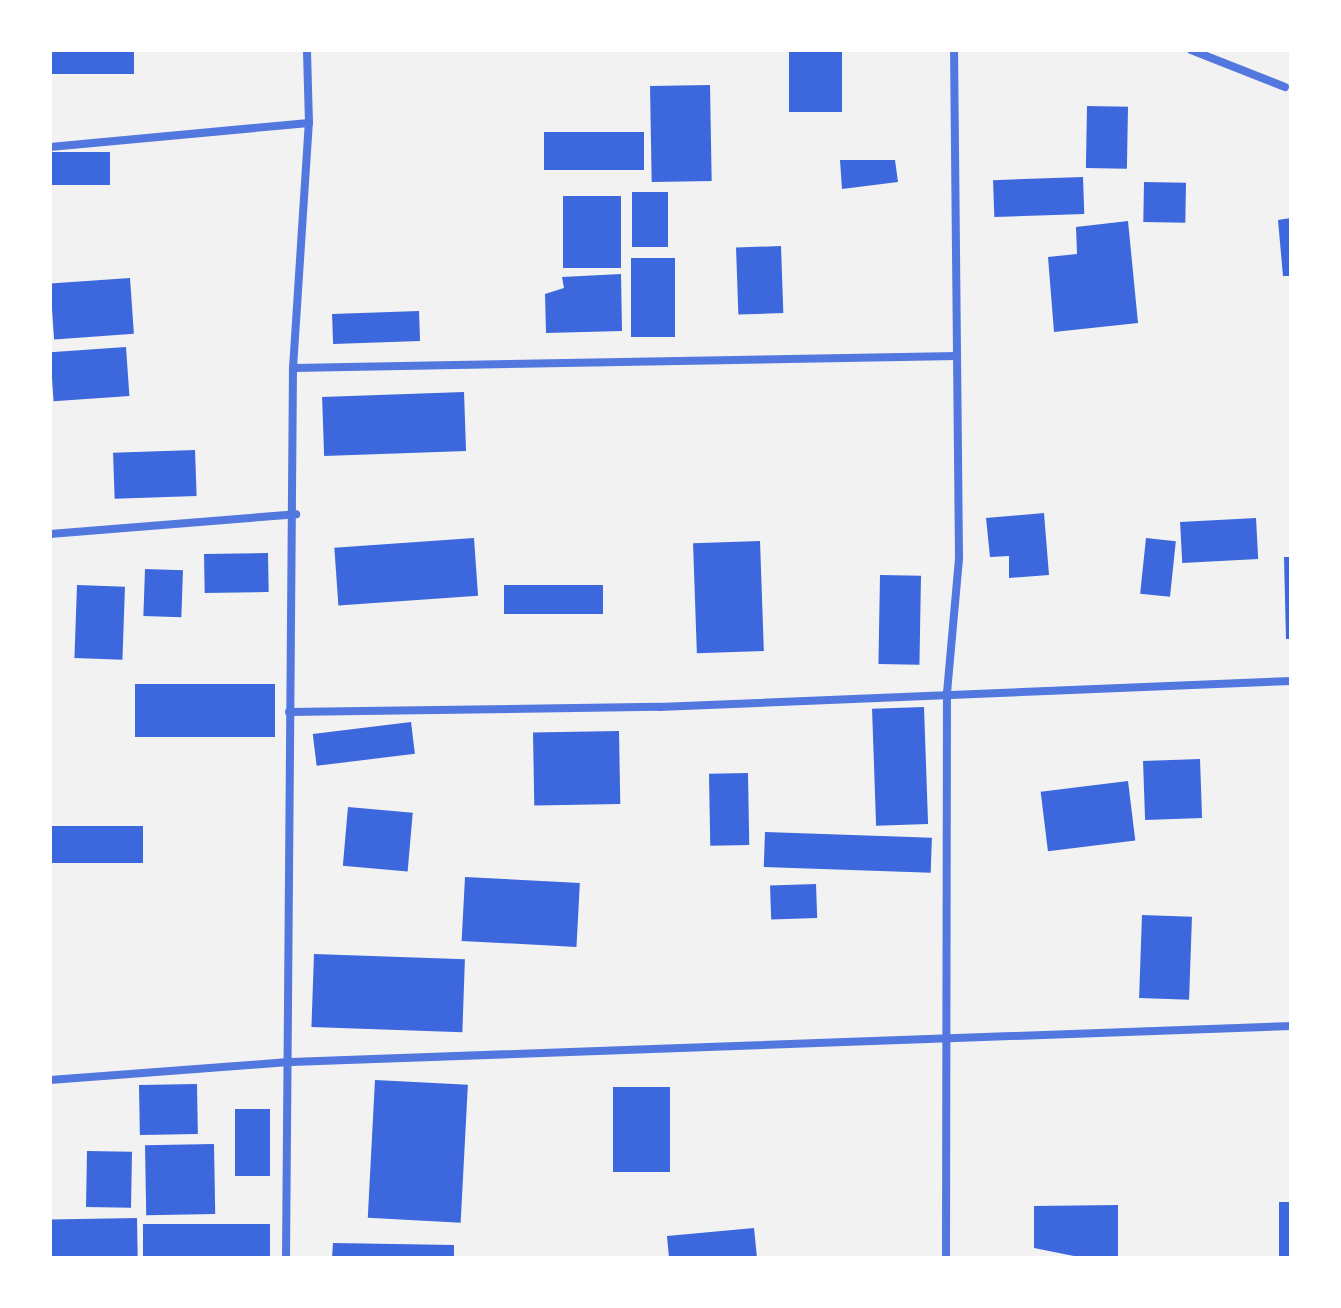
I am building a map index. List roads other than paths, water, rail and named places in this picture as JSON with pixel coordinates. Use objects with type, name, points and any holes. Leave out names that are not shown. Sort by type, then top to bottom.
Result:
[{"type":"street","points":[[286,1258],[291,1062],[289,712],[296,514],[293,368],[309,123],[307,50]]},
{"type":"street","points":[[946,1258],[949,1041],[947,693],[959,558],[954,50]]},
{"type":"street","points":[[1191,50],[1285,87]]},
{"type":"street","points":[[50,147],[309,123]]},
{"type":"street","points":[[293,368],[957,356]]},
{"type":"street","points":[[50,534],[296,514]]},
{"type":"street","points":[[289,712],[659,707],[1291,681]]},
{"type":"street","points":[[50,1080],[291,1062],[949,1041],[1291,1026]]}]
